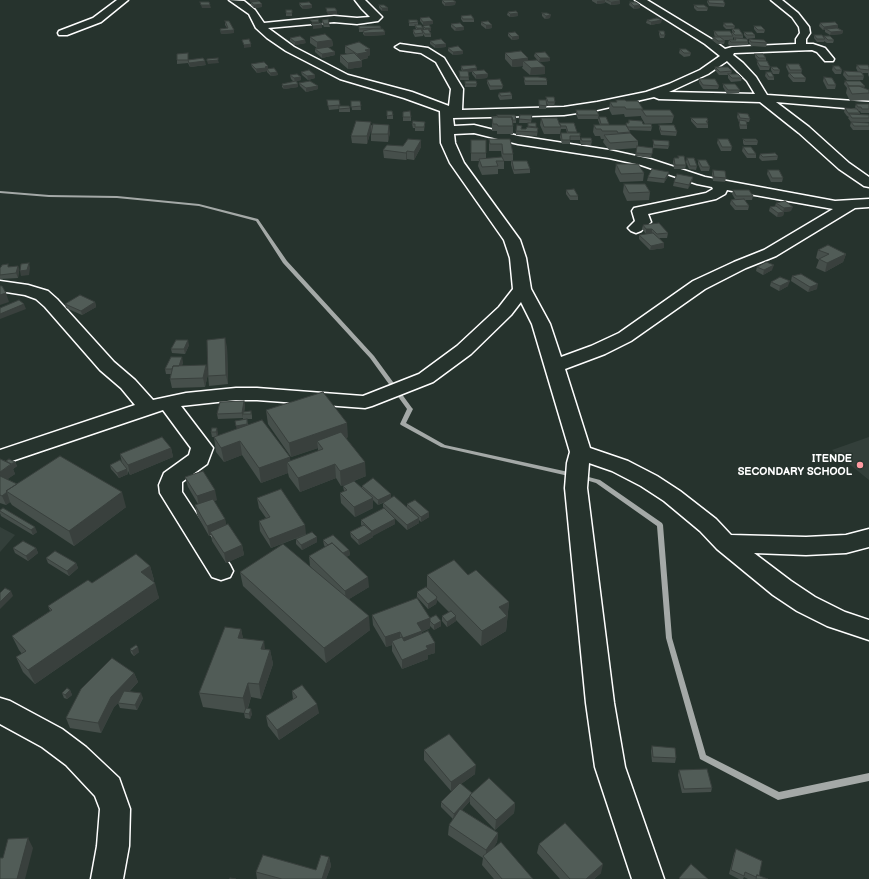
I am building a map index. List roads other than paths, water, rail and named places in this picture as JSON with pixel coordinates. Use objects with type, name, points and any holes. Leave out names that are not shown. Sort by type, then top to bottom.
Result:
[{"type":"street","points":[[63,33],[97,20],[107,14],[114,6],[123,0]]},
{"type":"street","points":[[234,0],[241,3],[252,12],[258,20],[260,26],[271,36],[290,49],[344,77],[437,105],[452,114],[540,112],[593,102],[649,95],[763,98],[869,106]]},
{"type":"street","points":[[260,26],[334,19],[357,21],[375,19],[377,17],[365,7],[360,0]]},
{"type":"street","points":[[640,0],[694,32],[727,56],[746,72],[763,98],[804,130],[844,166],[869,183]]},
{"type":"street","points":[[776,0],[795,15],[804,27],[805,33],[801,39],[801,47]]},
{"type":"street","points":[[400,47],[424,50],[440,60],[457,89],[455,107],[447,130],[448,143],[457,163],[512,240],[518,258],[522,289],[541,324],[554,366],[579,457],[576,488],[600,703],[610,766],[648,879]]},
{"type":"street","points":[[649,95],[704,72],[727,56],[729,51],[732,50],[801,47],[819,49],[830,59]]},
{"type":"street","points":[[447,130],[474,129],[518,140],[609,154],[645,162],[719,185],[826,204],[850,205],[869,203]]},
{"type":"street","points":[[636,228],[643,222],[640,211],[711,196],[720,191],[719,185]]},
{"type":"street","points":[[554,366],[598,350],[626,337],[699,285],[740,265],[770,253],[850,205]]},
{"type":"street","points":[[0,286],[28,290],[42,295],[51,302],[107,366],[128,384],[158,405],[202,448],[199,459],[172,478],[170,493],[221,571]]},
{"type":"street","points":[[0,458],[158,405],[186,399],[236,394],[365,402],[426,378],[464,350],[505,311],[522,289]]},
{"type":"street","points":[[579,457],[620,466],[649,481],[672,496],[708,525],[725,543],[748,563],[806,604],[836,619],[869,630]]},
{"type":"street","points":[[725,543],[806,546],[846,544],[869,538]]},
{"type":"street","points":[[0,710],[52,738],[76,756],[96,774],[108,788],[115,809],[113,846],[107,879]]},
{"type":"waterway","points":[[0,192],[49,196],[117,197],[199,205],[257,220],[285,262],[372,357],[410,409],[403,424],[443,446],[573,475]]},
{"type":"waterway","points":[[581,477],[598,481],[660,525],[669,638],[703,757],[778,796],[869,777]]},
{"type":"place","name":"ITENDE SECONDARY SCHOOL","points":[[860,465]]}]
